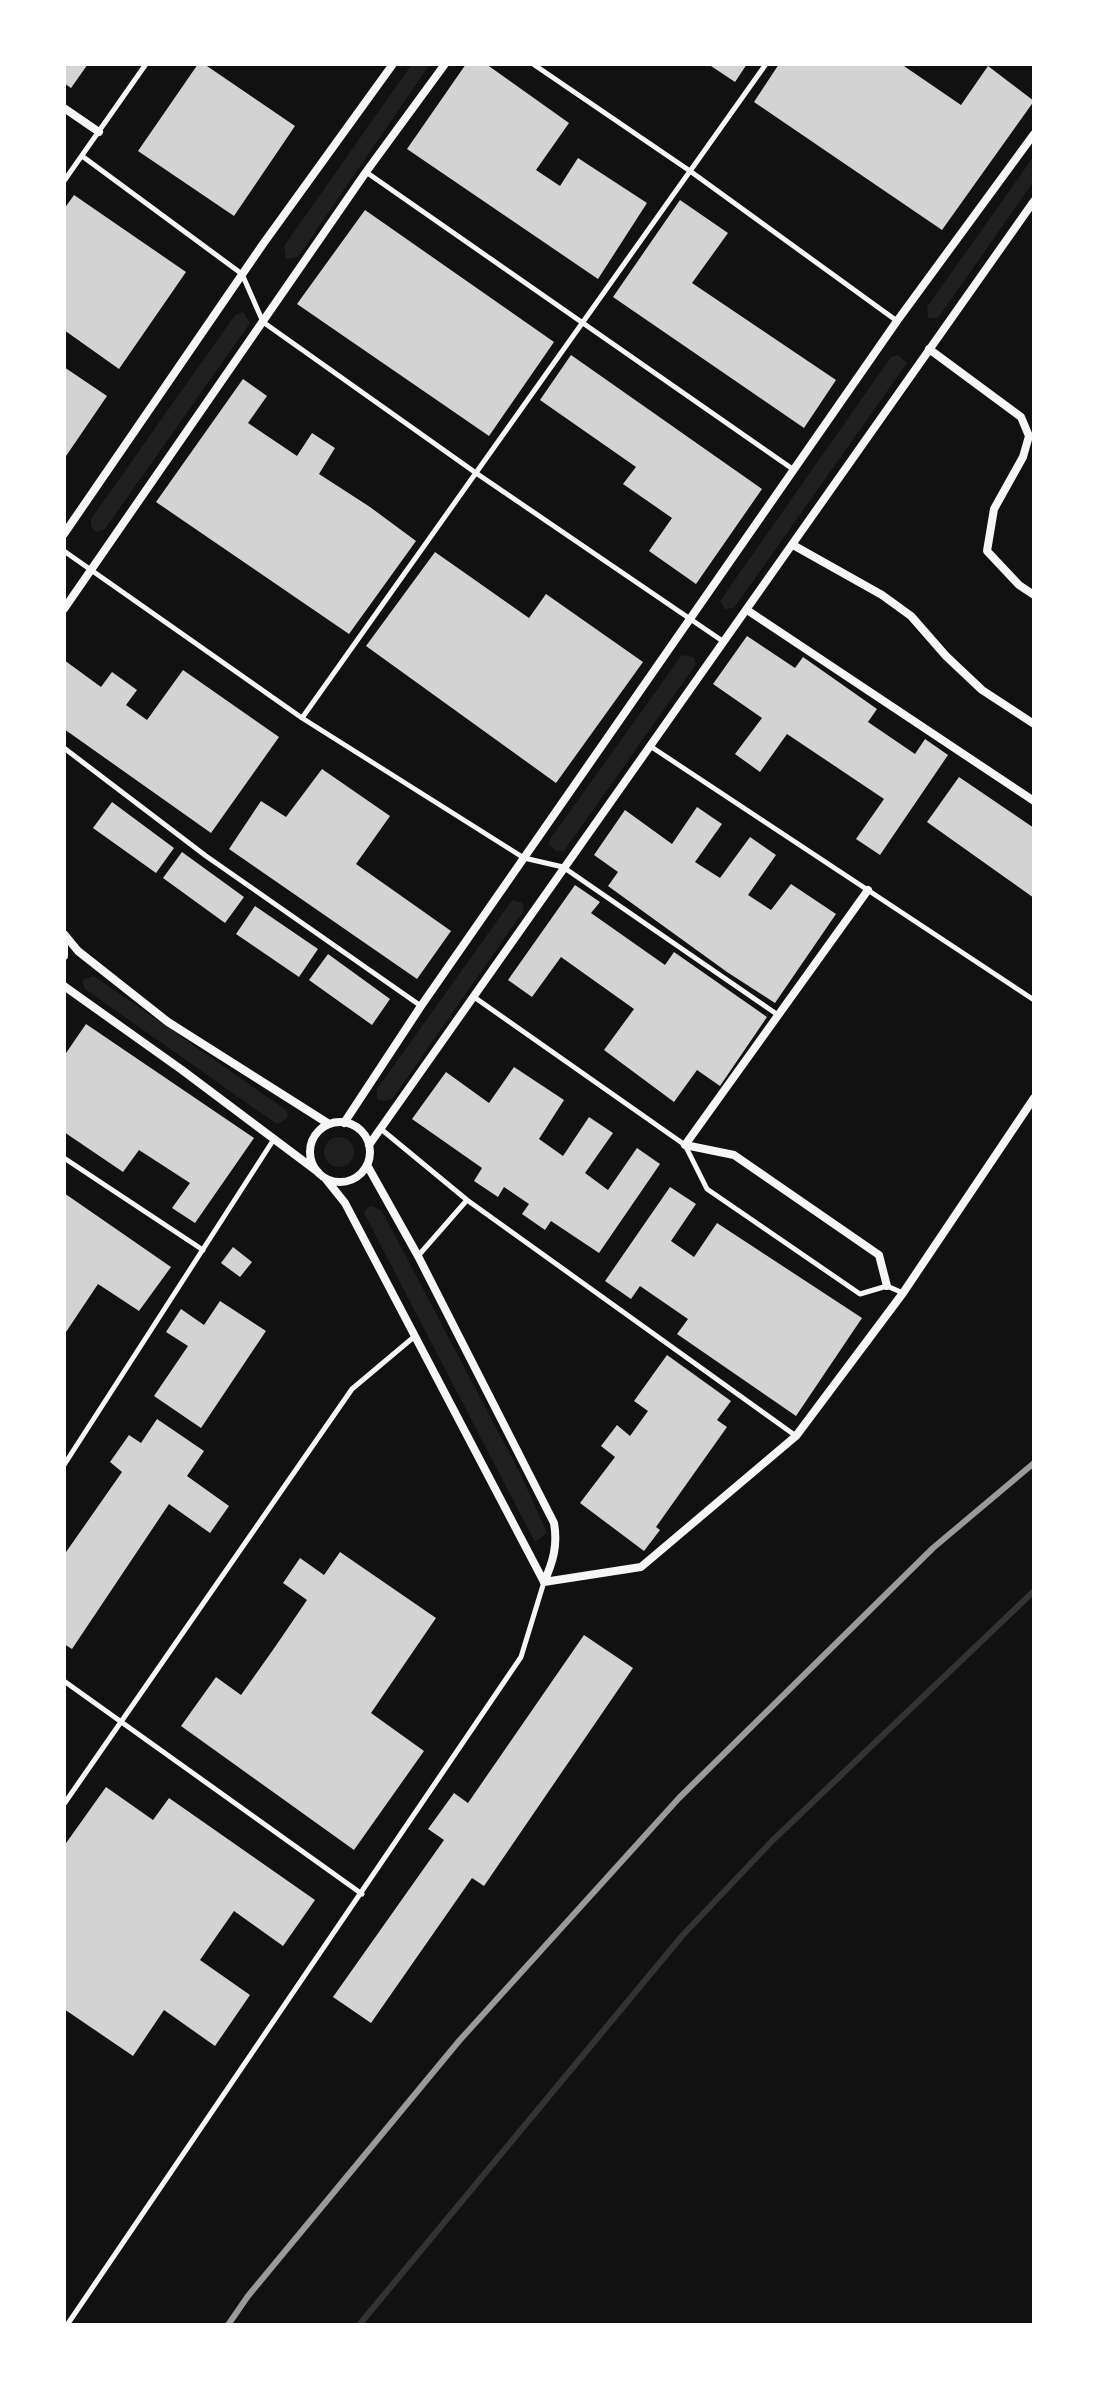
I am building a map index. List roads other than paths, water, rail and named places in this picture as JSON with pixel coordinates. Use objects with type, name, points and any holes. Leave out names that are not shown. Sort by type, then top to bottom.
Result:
[{"type":"street","points":[[64,534],[242,274],[393,64]]},
{"type":"street","points":[[64,609],[366,172],[445,64]]},
{"type":"street","points":[[64,108],[99,132]]},
{"type":"street","points":[[344,1123],[421,1006],[897,321],[1034,134]]},
{"type":"street","points":[[544,1582],[557,1540],[554,1523],[418,1256],[367,1165],[369,1145],[1034,201]]},
{"type":"street","points":[[929,349],[1021,417],[1029,436],[1023,457],[994,509],[987,551],[1019,585],[1034,595]]},
{"type":"street","points":[[793,545],[882,595],[911,616],[946,656],[982,690],[1034,724]]},
{"type":"street","points":[[747,610],[1034,801]]},
{"type":"street","points":[[868,890],[685,1145],[734,1155],[866,1245],[879,1255],[887,1286]]},
{"type":"street","points":[[64,935],[64,956]]},
{"type":"street","points":[[64,935],[78,951],[168,1022],[329,1124]]},
{"type":"street","points":[[64,986],[321,1175],[334,1182],[353,1179],[367,1165]]},
{"type":"street","points":[[544,1582],[641,1567],[796,1436],[903,1293],[1034,1098]]},
{"type":"street","points":[[369,1145],[358,1128],[344,1123],[329,1124],[314,1136],[310,1155],[321,1175],[345,1203],[544,1582]]},
{"type":"lane","points":[[65,177],[146,64]]},
{"type":"lane","points":[[533,64],[690,171],[897,321]]},
{"type":"lane","points":[[302,718],[766,64]]},
{"type":"lane","points":[[82,156],[242,274],[263,322],[476,473],[725,642]]},
{"type":"lane","points":[[366,172],[794,470]]},
{"type":"lane","points":[[64,551],[302,718],[524,858],[563,867],[778,1015]]},
{"type":"lane","points":[[650,746],[1034,1000]]},
{"type":"lane","points":[[64,748],[206,856],[421,1006]]},
{"type":"lane","points":[[473,996],[685,1145],[707,1189],[860,1294],[887,1286],[903,1293]]},
{"type":"lane","points":[[380,1129],[467,1200],[796,1436]]},
{"type":"lane","points":[[64,1465],[274,1139]]},
{"type":"lane","points":[[64,1158],[203,1250]]},
{"type":"lane","points":[[418,1256],[467,1200]]},
{"type":"lane","points":[[64,1804],[352,1389],[415,1336]]},
{"type":"lane","points":[[67,2325],[521,1657],[544,1582]]},
{"type":"lane","points":[[64,1681],[362,1894]]},
{"type":"waterway","points":[[359,2325],[682,1936],[772,1841],[1034,1591]]},
{"type":"railway","points":[[228,2325],[248,2296],[459,2041],[679,1798],[933,1548],[1034,1463]]}]
